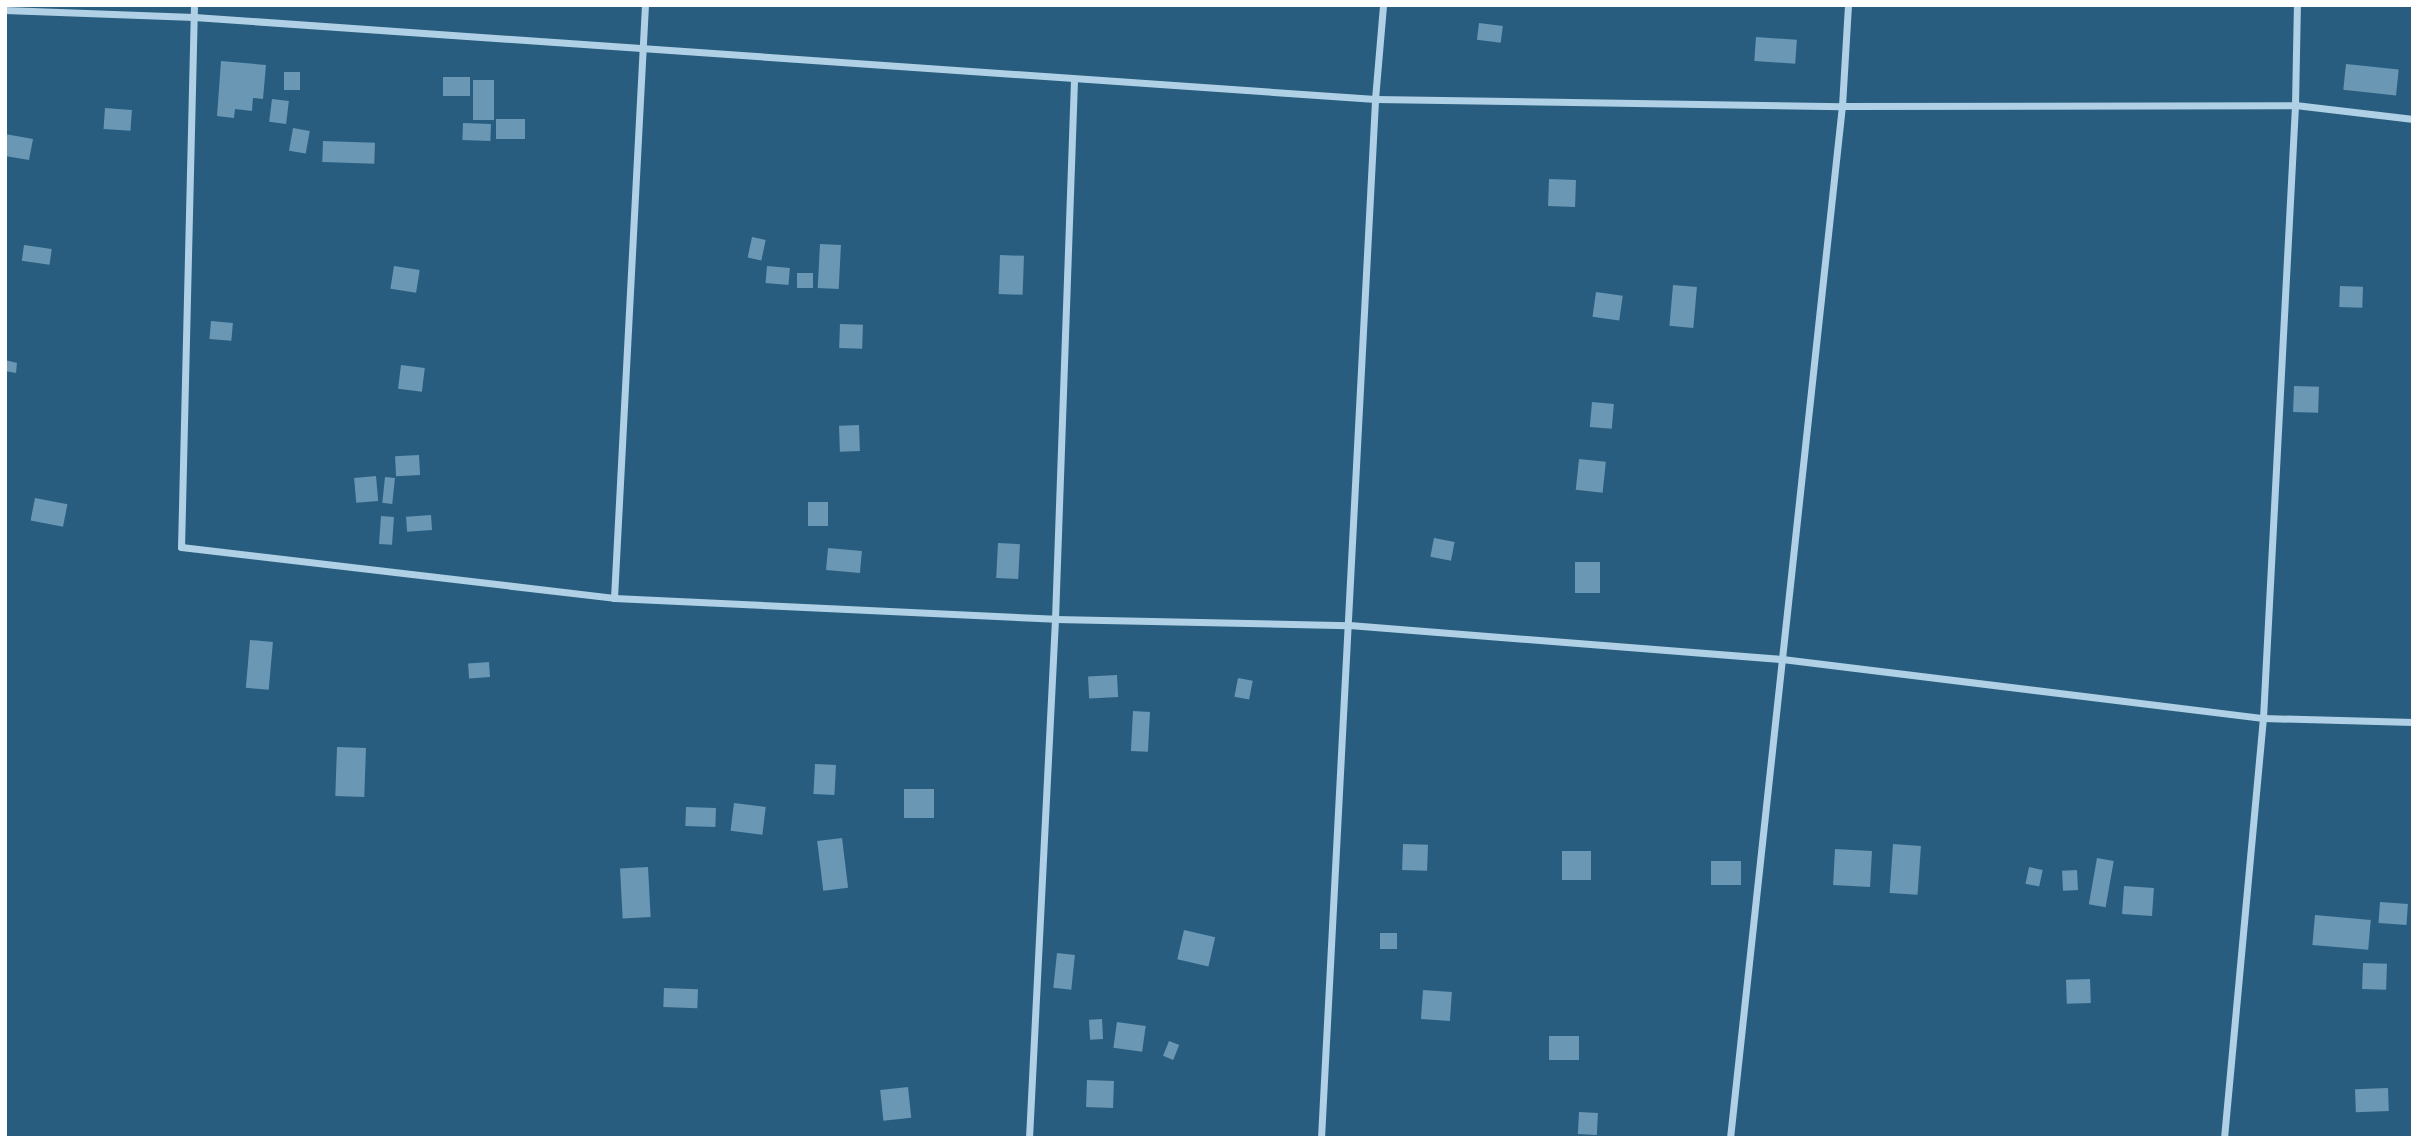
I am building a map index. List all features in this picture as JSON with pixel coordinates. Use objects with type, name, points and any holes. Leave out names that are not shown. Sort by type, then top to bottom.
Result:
[{"type":"street","points":[[194,5],[181,547],[614,598],[1055,619],[1349,625],[1782,659],[2263,718],[2413,722]]},
{"type":"street","points":[[614,598],[645,5]]},
{"type":"street","points":[[1321,1138],[1375,99],[1383,5]]},
{"type":"street","points":[[1730,1138],[1842,106],[1848,5]]},
{"type":"street","points":[[2224,1138],[2263,718],[2295,105],[2297,5]]},
{"type":"street","points":[[5,10],[194,17],[1375,99],[1842,106],[2295,105],[2413,119]]},
{"type":"street","points":[[1029,1138],[1055,619],[1074,79]]},
{"type":"building","points":[[1479,23],[1503,26],[1501,43],[1477,40]]},
{"type":"building","points":[[1756,37],[1797,40],[1795,64],[1754,61]]},
{"type":"building","points":[[221,61],[266,65],[263,99],[253,98],[252,111],[235,109],[234,118],[217,116]]},
{"type":"building","points":[[2346,64],[2399,70],[2396,95],[2343,90]]},
{"type":"building","points":[[284,72],[300,72],[300,90],[284,90]]},
{"type":"building","points":[[443,77],[470,77],[470,96],[443,96]]},
{"type":"building","points":[[473,80],[494,80],[494,120],[473,120]]},
{"type":"building","points":[[272,99],[289,101],[286,124],[269,122]]},
{"type":"building","points":[[105,108],[132,110],[130,131],[104,129]]},
{"type":"building","points":[[496,119],[525,119],[525,139],[496,139]]},
{"type":"building","points":[[463,123],[491,124],[490,141],[462,140]]},
{"type":"building","points":[[293,128],[310,131],[306,154],[289,151]]},
{"type":"building","points":[[5,134],[33,139],[29,160],[5,156]]},
{"type":"building","points":[[323,141],[375,143],[374,164],[322,162]]},
{"type":"building","points":[[1549,179],[1576,180],[1575,207],[1548,206]]},
{"type":"building","points":[[752,237],[766,240],[761,260],[748,258]]},
{"type":"building","points":[[820,244],[841,245],[839,289],[818,288]]},
{"type":"building","points":[[24,245],[52,249],[50,265],[22,261]]},
{"type":"building","points":[[1000,255],[1024,256],[1023,295],[999,294]]},
{"type":"building","points":[[394,266],[420,270],[416,293],[390,289]]},
{"type":"building","points":[[767,266],[790,268],[788,285],[766,283]]},
{"type":"building","points":[[797,273],[813,273],[813,288],[797,288]]},
{"type":"building","points":[[1673,285],[1697,287],[1693,328],[1669,326]]},
{"type":"building","points":[[2340,286],[2363,287],[2362,308],[2339,307]]},
{"type":"building","points":[[1596,292],[1623,296],[1619,321],[1593,317]]},
{"type":"building","points":[[211,321],[233,323],[231,341],[209,339]]},
{"type":"building","points":[[840,324],[863,325],[862,349],[839,348]]},
{"type":"building","points":[[5,360],[17,363],[16,373],[5,371]]},
{"type":"building","points":[[401,365],[425,368],[422,392],[398,389]]},
{"type":"building","points":[[2294,386],[2319,387],[2318,413],[2293,412]]},
{"type":"building","points":[[1592,402],[1614,404],[1612,429],[1590,427]]},
{"type":"building","points":[[859,425],[860,451],[840,452],[839,426]]},
{"type":"building","points":[[419,455],[420,475],[396,476],[395,456]]},
{"type":"building","points":[[1579,459],[1606,462],[1603,493],[1576,490]]},
{"type":"building","points":[[376,476],[378,501],[356,503],[354,478]]},
{"type":"building","points":[[385,477],[395,478],[392,504],[382,503]]},
{"type":"building","points":[[35,498],[67,504],[63,527],[31,521]]},
{"type":"building","points":[[808,502],[828,502],[828,526],[808,526]]},
{"type":"building","points":[[431,515],[432,530],[407,532],[406,517]]},
{"type":"building","points":[[381,516],[394,517],[392,545],[379,544]]},
{"type":"building","points":[[1434,538],[1455,542],[1451,561],[1430,557]]},
{"type":"building","points":[[998,543],[1020,544],[1018,579],[996,578]]},
{"type":"building","points":[[828,548],[862,551],[860,573],[826,570]]},
{"type":"building","points":[[1575,562],[1600,562],[1600,593],[1575,593]]},
{"type":"building","points":[[250,640],[273,642],[269,690],[246,688]]},
{"type":"building","points":[[489,662],[490,677],[469,678],[468,663]]},
{"type":"building","points":[[1117,675],[1118,697],[1089,698],[1088,677]]},
{"type":"building","points":[[1238,678],[1253,681],[1249,700],[1234,697]]},
{"type":"building","points":[[1133,711],[1150,712],[1148,752],[1131,751]]},
{"type":"building","points":[[337,747],[366,748],[364,797],[335,796]]},
{"type":"building","points":[[815,764],[836,765],[834,795],[813,794]]},
{"type":"building","points":[[904,789],[934,789],[934,818],[904,818]]},
{"type":"building","points":[[734,803],[766,807],[762,835],[731,831]]},
{"type":"building","points":[[686,807],[716,808],[715,827],[685,826]]},
{"type":"building","points":[[842,838],[848,888],[823,891],[817,841]]},
{"type":"building","points":[[1403,844],[1428,845],[1427,871],[1402,870]]},
{"type":"building","points":[[1893,844],[1921,846],[1918,895],[1890,893]]},
{"type":"building","points":[[1835,849],[1872,851],[1870,887],[1833,885]]},
{"type":"building","points":[[1562,851],[1591,851],[1591,880],[1562,880]]},
{"type":"building","points":[[2097,858],[2114,861],[2106,907],[2089,904]]},
{"type":"building","points":[[1711,861],[1741,861],[1741,885],[1711,885]]},
{"type":"building","points":[[648,867],[651,917],[623,918],[620,868]]},
{"type":"building","points":[[2029,867],[2043,870],[2039,887],[2025,884]]},
{"type":"building","points":[[2077,870],[2078,890],[2063,891],[2062,871]]},
{"type":"building","points":[[2124,886],[2154,888],[2152,916],[2122,914]]},
{"type":"building","points":[[2380,902],[2408,904],[2406,925],[2379,923]]},
{"type":"building","points":[[2315,915],[2371,920],[2368,950],[2312,945]]},
{"type":"building","points":[[1184,930],[1215,937],[1208,966],[1177,959]]},
{"type":"building","points":[[1380,933],[1397,933],[1397,949],[1380,949]]},
{"type":"building","points":[[1057,953],[1075,955],[1071,990],[1053,988]]},
{"type":"building","points":[[2363,963],[2387,964],[2386,990],[2362,989]]},
{"type":"building","points":[[2090,979],[2091,1003],[2067,1004],[2066,980]]},
{"type":"building","points":[[664,988],[698,989],[697,1008],[663,1007]]},
{"type":"building","points":[[1423,990],[1452,992],[1450,1021],[1421,1019]]},
{"type":"building","points":[[1102,1019],[1103,1039],[1090,1040],[1089,1020]]},
{"type":"building","points":[[1117,1022],[1146,1026],[1142,1052],[1113,1048]]},
{"type":"building","points":[[1549,1036],[1579,1036],[1579,1060],[1549,1060]]},
{"type":"building","points":[[1169,1041],[1179,1045],[1173,1060],[1163,1056]]},
{"type":"building","points":[[1087,1080],[1114,1081],[1113,1108],[1086,1107]]},
{"type":"building","points":[[908,1087],[911,1118],[883,1121],[880,1090]]},
{"type":"building","points":[[2388,1088],[2389,1111],[2356,1112],[2355,1089]]},
{"type":"building","points":[[1579,1112],[1598,1113],[1597,1135],[1578,1134]]}]
